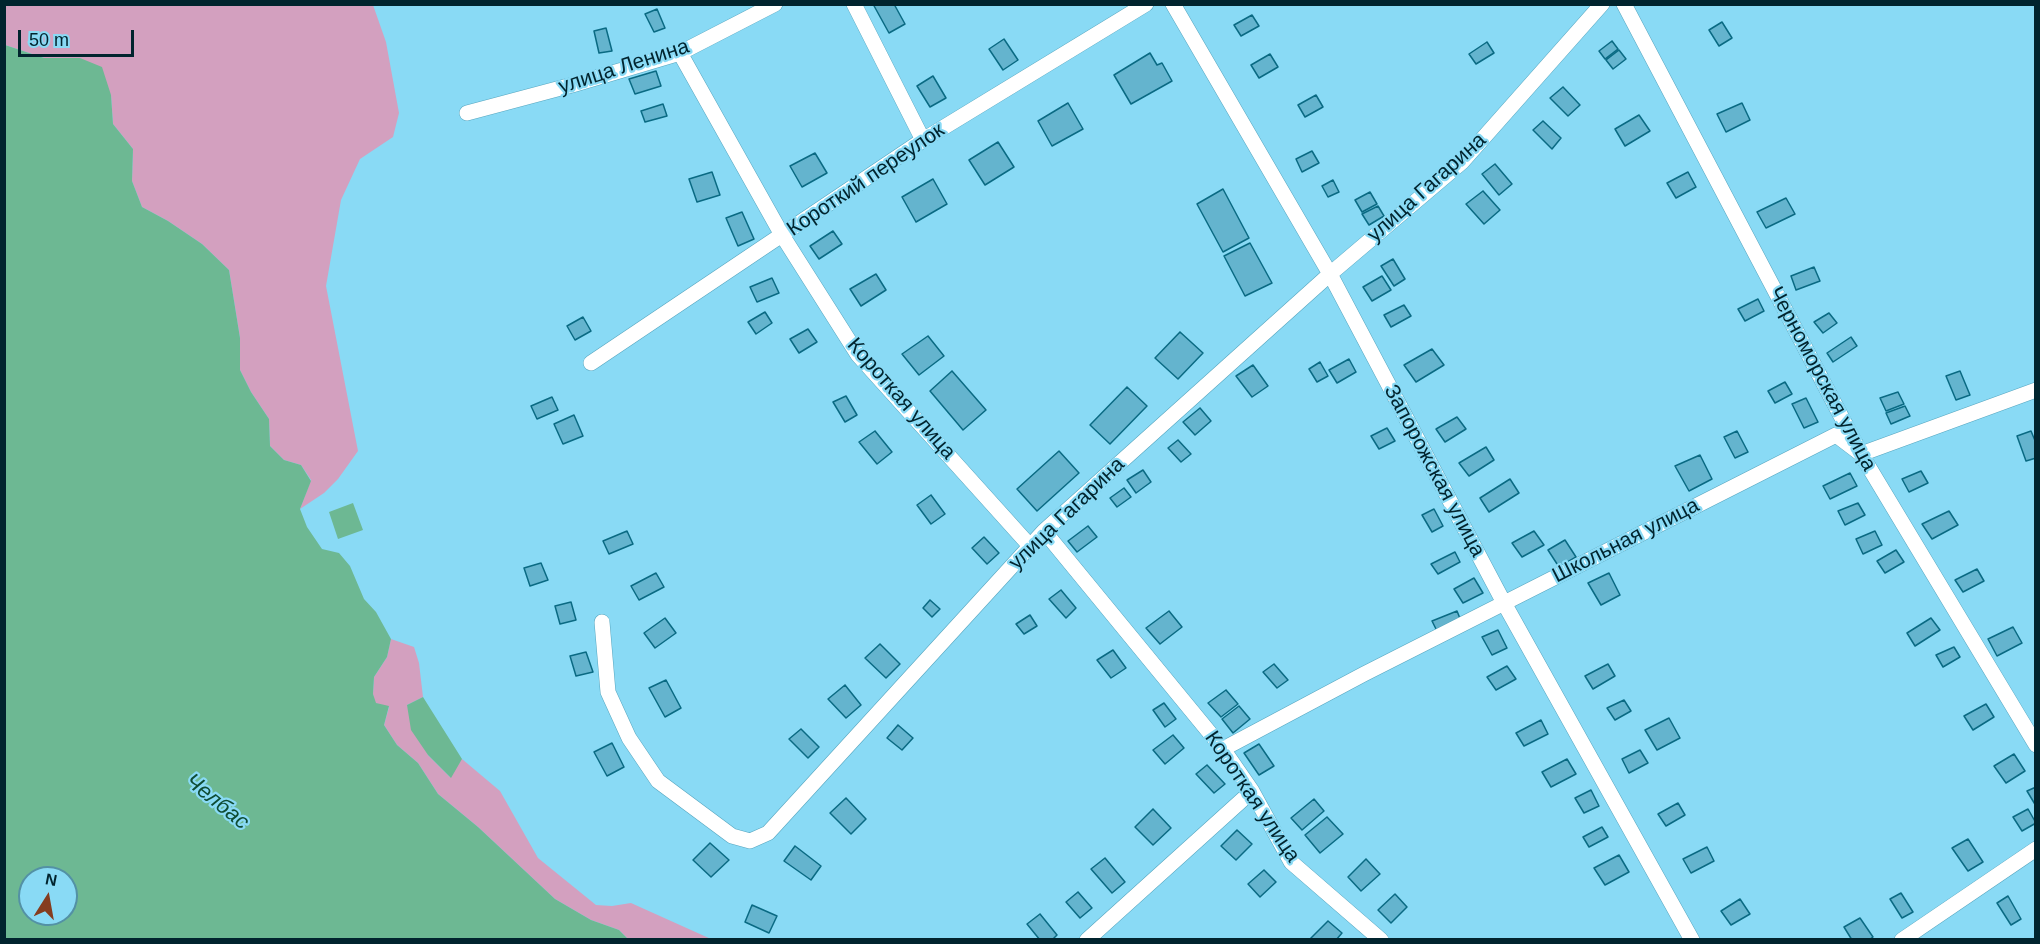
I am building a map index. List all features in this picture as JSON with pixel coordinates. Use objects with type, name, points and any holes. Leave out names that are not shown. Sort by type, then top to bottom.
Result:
[{"type":"street","name":"улица Ленина","points":[[467,113],[680,53],[775,4]]},
{"type":"street","points":[[854,4],[922,140]]},
{"type":"street","name":"Короткий переулок","points":[[591,363],[922,140],[1146,4]]},
{"type":"street","name":"Запорожская улица","points":[[1173,4],[1330,274],[1504,603],[1692,939]]},
{"type":"street","name":"улица Гагарина","points":[[602,622],[608,692],[629,738],[658,781],[732,836],[750,842],[768,832],[1044,531],[1330,274],[1462,162],[1602,4]]},
{"type":"street","name":"Черноморская улица","points":[[1624,4],[1861,454],[2036,745]]},
{"type":"street","name":"Короткая улица","points":[[680,53],[782,235],[858,355],[1030,546]]},
{"type":"street","points":[[1861,454],[2036,390]]},
{"type":"street","name":"Школьная улица","points":[[1223,749],[1504,603],[1836,435],[1861,454]]},
{"type":"street","name":"Короткая улица","points":[[1044,531],[1223,749],[1252,791],[1291,862],[1381,939]]},
{"type":"street","points":[[1086,939],[1252,791]]},
{"type":"street","points":[[1902,939],[2036,849]]},
{"type":"shaded area","points":[[4,5],[373,5],[386,42],[399,113],[393,137],[360,159],[341,200],[326,286],[358,451],[338,479],[324,493],[300,509],[311,480],[301,465],[284,460],[270,446],[269,419],[240,370],[240,338],[229,270],[202,244],[142,207],[132,181],[133,149],[113,124],[111,95],[80,58],[44,58],[5,45]]},
{"type":"shaded area","points":[[391,639],[414,647],[419,663],[423,697],[407,705],[428,755],[450,777],[462,759],[500,791],[538,858],[596,905],[612,906],[631,903],[711,939],[628,939],[619,930],[591,920],[555,899],[478,827],[438,794],[418,763],[397,745],[384,725],[389,707],[375,703],[374,677],[387,657]]},
{"type":"water","name":"Челбас","points":[[5,45],[44,58],[80,58],[102,67],[111,95],[113,124],[133,149],[132,181],[142,207],[202,244],[229,270],[240,338],[240,370],[269,419],[270,446],[284,460],[301,465],[311,481],[300,509],[307,527],[322,549],[339,553],[350,566],[364,599],[376,612],[391,639],[387,657],[374,677],[373,694],[376,703],[389,706],[384,725],[397,745],[418,763],[438,794],[478,827],[555,899],[591,920],[619,930],[628,939],[5,939]]},
{"type":"water","points":[[353,503],[363,530],[338,539],[329,512]]},
{"type":"water","points":[[423,697],[462,759],[451,778],[428,755],[411,730],[407,705]]},
{"type":"building","points":[[873,4],[894,4],[905,24],[889,33]]},
{"type":"building","points":[[657,9],[665,28],[654,32],[645,14]]},
{"type":"building","points":[[1252,15],[1259,26],[1241,36],[1234,25]]},
{"type":"building","points":[[1722,22],[1732,38],[1719,46],[1709,30]]},
{"type":"building","points":[[606,28],[612,51],[599,53],[594,31]]},
{"type":"building","points":[[1004,39],[1018,60],[1003,70],[989,49]]},
{"type":"building","points":[[1612,41],[1618,49],[1605,59],[1599,51]]},
{"type":"building","points":[[1487,42],[1494,53],[1476,64],[1469,54]]},
{"type":"building","points":[[1619,50],[1626,59],[1613,69],[1606,60]]},
{"type":"building","points":[[1150,53],[1157,65],[1162,63],[1172,81],[1131,104],[1114,75]]},
{"type":"building","points":[[1270,54],[1278,67],[1259,78],[1251,65]]},
{"type":"building","points":[[656,71],[661,86],[635,94],[629,79]]},
{"type":"building","points":[[933,76],[946,98],[930,107],[917,86]]},
{"type":"building","points":[[1563,87],[1580,105],[1568,116],[1550,98]]},
{"type":"building","points":[[1316,95],[1323,107],[1305,117],[1298,105]]},
{"type":"building","points":[[1068,103],[1083,129],[1052,146],[1038,121]]},
{"type":"building","points":[[1742,103],[1750,120],[1726,132],[1717,114]]},
{"type":"building","points":[[663,104],[667,116],[645,122],[641,111]]},
{"type":"building","points":[[1639,115],[1650,131],[1625,146],[1615,129]]},
{"type":"building","points":[[1543,121],[1561,138],[1552,149],[1533,130]]},
{"type":"building","points":[[998,142],[1014,167],[985,185],[969,160]]},
{"type":"building","points":[[1312,151],[1319,163],[1302,172],[1296,159]]},
{"type":"building","points":[[815,153],[827,173],[802,187],[790,166]]},
{"type":"building","points":[[1495,164],[1512,184],[1499,195],[1482,174]]},
{"type":"building","points":[[712,172],[720,195],[697,202],[689,179]]},
{"type":"building","points":[[1688,172],[1696,187],[1676,198],[1667,183]]},
{"type":"building","points":[[933,179],[947,204],[916,222],[902,197]]},
{"type":"building","points":[[1333,180],[1339,192],[1328,197],[1322,186]]},
{"type":"building","points":[[1223,189],[1249,238],[1223,252],[1197,204]]},
{"type":"building","points":[[1483,191],[1500,210],[1484,224],[1466,204]]},
{"type":"building","points":[[1370,192],[1377,204],[1362,212],[1355,200]]},
{"type":"building","points":[[1786,198],[1795,214],[1766,228],[1757,212]]},
{"type":"building","points":[[1378,206],[1384,216],[1369,225],[1362,214]]},
{"type":"building","points":[[742,212],[754,239],[738,246],[726,218]]},
{"type":"building","points":[[833,231],[842,244],[819,259],[810,246]]},
{"type":"building","points":[[1250,243],[1272,283],[1245,296],[1224,256]]},
{"type":"building","points":[[1393,259],[1405,279],[1394,286],[1381,266]]},
{"type":"building","points":[[1814,267],[1820,281],[1796,290],[1791,276]]},
{"type":"building","points":[[876,274],[886,290],[861,306],[850,289]]},
{"type":"building","points":[[1382,276],[1391,290],[1372,301],[1363,287]]},
{"type":"building","points":[[772,278],[779,293],[757,302],[750,287]]},
{"type":"building","points":[[1758,299],[1764,311],[1745,321],[1738,309]]},
{"type":"building","points":[[1404,305],[1411,316],[1391,327],[1384,315]]},
{"type":"building","points":[[765,312],[772,323],[756,334],[748,322]]},
{"type":"building","points":[[1829,313],[1837,323],[1823,333],[1814,322]]},
{"type":"building","points":[[583,317],[591,331],[575,340],[567,326]]},
{"type":"building","points":[[808,329],[817,342],[799,353],[790,339]]},
{"type":"building","points":[[1180,332],[1203,353],[1178,379],[1155,358]]},
{"type":"building","points":[[928,336],[944,356],[919,375],[902,354]]},
{"type":"building","points":[[1851,337],[1857,346],[1833,362],[1827,353]]},
{"type":"building","points":[[1432,349],[1444,365],[1416,382],[1404,365]]},
{"type":"building","points":[[1349,359],[1356,372],[1337,383],[1329,370]]},
{"type":"building","points":[[1320,362],[1328,376],[1317,382],[1309,369]]},
{"type":"building","points":[[1253,365],[1268,386],[1252,397],[1236,376]]},
{"type":"building","points":[[952,371],[986,410],[963,430],[930,391]]},
{"type":"building","points":[[1960,371],[1970,395],[1956,400],[1946,376]]},
{"type":"building","points":[[1785,382],[1792,394],[1775,403],[1768,391]]},
{"type":"building","points":[[1127,387],[1147,406],[1110,444],[1090,425]]},
{"type":"building","points":[[1898,392],[1904,404],[1886,411],[1880,398]]},
{"type":"building","points":[[846,396],[857,415],[845,422],[833,402]]},
{"type":"building","points":[[552,397],[558,410],[537,419],[531,406]]},
{"type":"building","points":[[1806,398],[1818,422],[1804,428],[1792,404]]},
{"type":"building","points":[[1905,406],[1910,416],[1891,424],[1886,413]]},
{"type":"building","points":[[1200,408],[1211,421],[1195,435],[1183,422]]},
{"type":"building","points":[[574,415],[583,436],[563,444],[554,424]]},
{"type":"building","points":[[1457,417],[1466,429],[1445,442],[1436,429]]},
{"type":"building","points":[[1387,428],[1395,441],[1379,449],[1371,436]]},
{"type":"building","points":[[875,431],[892,452],[877,464],[859,442]]},
{"type":"building","points":[[1737,431],[1748,452],[1735,458],[1724,437]]},
{"type":"building","points":[[2031,431],[2036,443],[2036,458],[2026,461],[2017,436]]},
{"type":"building","points":[[1178,440],[1191,454],[1181,462],[1168,448]]},
{"type":"building","points":[[1486,447],[1494,460],[1469,476],[1459,463]]},
{"type":"building","points":[[1059,451],[1079,473],[1037,511],[1017,489]]},
{"type":"building","points":[[1700,455],[1712,479],[1689,491],[1675,466]]},
{"type":"building","points":[[1143,470],[1151,482],[1136,493],[1127,480]]},
{"type":"building","points":[[1921,471],[1928,483],[1909,492],[1902,479]]},
{"type":"building","points":[[1850,473],[1857,486],[1830,499],[1823,486]]},
{"type":"building","points":[[1510,479],[1519,493],[1489,512],[1480,498]]},
{"type":"building","points":[[1124,488],[1131,497],[1117,507],[1110,498]]},
{"type":"building","points":[[931,495],[945,514],[931,524],[917,505]]},
{"type":"building","points":[[1858,503],[1865,515],[1845,525],[1838,511]]},
{"type":"building","points":[[1434,509],[1443,526],[1432,532],[1422,515]]},
{"type":"building","points":[[1949,511],[1958,525],[1932,539],[1922,524]]},
{"type":"building","points":[[1088,526],[1097,537],[1077,552],[1068,541]]},
{"type":"building","points":[[627,531],[633,544],[609,554],[603,541]]},
{"type":"building","points":[[1534,531],[1544,545],[1522,557],[1512,543]]},
{"type":"building","points":[[1875,531],[1882,545],[1863,554],[1856,539]]},
{"type":"building","points":[[984,537],[999,553],[987,564],[972,548]]},
{"type":"building","points":[[1565,540],[1576,557],[1559,567],[1548,550]]},
{"type":"building","points":[[1896,550],[1904,562],[1885,573],[1877,561]]},
{"type":"building","points":[[1455,552],[1460,562],[1438,574],[1431,564]]},
{"type":"building","points":[[541,563],[548,580],[530,586],[524,568]]},
{"type":"building","points":[[1977,569],[1984,581],[1963,592],[1955,580]]},
{"type":"building","points":[[656,573],[664,587],[639,600],[631,586]]},
{"type":"building","points":[[1609,573],[1620,595],[1601,605],[1588,583]]},
{"type":"building","points":[[1474,578],[1483,593],[1463,603],[1454,589]]},
{"type":"building","points":[[1061,590],[1076,608],[1066,618],[1049,599]]},
{"type":"building","points":[[930,600],[940,609],[932,617],[923,608]]},
{"type":"building","points":[[571,602],[576,620],[560,624],[555,606]]},
{"type":"building","points":[[1169,611],[1182,627],[1160,644],[1146,628]]},
{"type":"building","points":[[1457,611],[1461,621],[1437,631],[1432,621]]},
{"type":"building","points":[[1030,615],[1037,626],[1024,634],[1016,624]]},
{"type":"building","points":[[665,618],[676,633],[655,648],[644,633]]},
{"type":"building","points":[[1931,618],[1940,630],[1915,646],[1907,633]]},
{"type":"building","points":[[2013,627],[2022,643],[1997,656],[1988,639]]},
{"type":"building","points":[[1498,630],[1507,648],[1492,655],[1482,637]]},
{"type":"building","points":[[880,644],[900,664],[886,678],[865,658]]},
{"type":"building","points":[[1954,647],[1960,657],[1943,667],[1936,655]]},
{"type":"building","points":[[1113,650],[1126,668],[1111,678],[1097,660]]},
{"type":"building","points":[[586,652],[593,672],[576,676],[570,656]]},
{"type":"building","points":[[1274,664],[1288,680],[1277,688],[1263,672]]},
{"type":"building","points":[[1608,664],[1615,676],[1593,689],[1585,676]]},
{"type":"building","points":[[1507,666],[1516,679],[1496,690],[1487,677]]},
{"type":"building","points":[[666,680],[681,708],[665,717],[649,688]]},
{"type":"building","points":[[845,685],[861,705],[846,718],[828,699]]},
{"type":"building","points":[[1226,690],[1238,704],[1221,717],[1208,703]]},
{"type":"building","points":[[1624,700],[1631,711],[1615,720],[1607,708]]},
{"type":"building","points":[[1164,703],[1176,719],[1165,727],[1153,710]]},
{"type":"building","points":[[1986,704],[1994,717],[1973,730],[1964,716]]},
{"type":"building","points":[[1239,706],[1250,719],[1233,733],[1222,719]]},
{"type":"building","points":[[1669,718],[1680,738],[1657,750],[1645,730]]},
{"type":"building","points":[[1541,720],[1548,734],[1524,746],[1516,733]]},
{"type":"building","points":[[898,725],[913,738],[902,750],[887,738]]},
{"type":"building","points":[[801,729],[819,747],[808,758],[789,739]]},
{"type":"building","points":[[1173,735],[1184,748],[1165,764],[1153,750]]},
{"type":"building","points":[[612,743],[624,767],[607,776],[594,752]]},
{"type":"building","points":[[1259,744],[1274,766],[1259,775],[1244,753]]},
{"type":"building","points":[[1640,750],[1648,763],[1629,773],[1622,759]]},
{"type":"building","points":[[2014,754],[2025,771],[2006,783],[1994,766]]},
{"type":"building","points":[[1567,759],[1576,774],[1551,787],[1542,772]]},
{"type":"building","points":[[1207,765],[1225,784],[1214,793],[1196,774]]},
{"type":"building","points":[[2036,787],[2036,806],[2027,791]]},
{"type":"building","points":[[1591,790],[1599,806],[1584,813],[1575,798]]},
{"type":"building","points":[[846,798],[866,819],[851,834],[830,813]]},
{"type":"building","points":[[1314,799],[1324,811],[1302,830],[1291,818]]},
{"type":"building","points":[[1678,803],[1685,815],[1666,826],[1658,814]]},
{"type":"building","points":[[1153,809],[1171,828],[1153,845],[1135,827]]},
{"type":"building","points":[[2028,809],[2036,823],[2022,831],[2013,817]]},
{"type":"building","points":[[1327,817],[1343,834],[1320,853],[1305,835]]},
{"type":"building","points":[[1602,827],[1608,837],[1589,847],[1583,837]]},
{"type":"building","points":[[1237,830],[1252,844],[1236,860],[1221,846]]},
{"type":"building","points":[[1968,839],[1983,862],[1968,871],[1952,848]]},
{"type":"building","points":[[710,843],[729,860],[711,877],[693,860]]},
{"type":"building","points":[[795,846],[821,866],[811,880],[784,861]]},
{"type":"building","points":[[1707,847],[1714,861],[1691,873],[1683,859]]},
{"type":"building","points":[[1619,855],[1629,872],[1605,885],[1594,868]]},
{"type":"building","points":[[1105,858],[1125,882],[1112,893],[1091,869]]},
{"type":"building","points":[[1366,859],[1380,874],[1361,891],[1348,877]]},
{"type":"building","points":[[1264,870],[1276,882],[1260,897],[1248,884]]},
{"type":"building","points":[[1078,892],[1092,908],[1080,918],[1066,902]]},
{"type":"building","points":[[1901,893],[1913,912],[1902,918],[1890,899]]},
{"type":"building","points":[[1395,894],[1407,907],[1391,923],[1378,910]]},
{"type":"building","points":[[2008,896],[2021,919],[2011,925],[1997,903]]},
{"type":"building","points":[[1740,899],[1750,914],[1731,925],[1721,911]]},
{"type":"building","points":[[752,905],[777,916],[769,933],[745,922]]},
{"type":"building","points":[[1040,914],[1057,935],[1052,940],[1040,940],[1027,924]]},
{"type":"building","points":[[1860,918],[1873,937],[1869,940],[1852,940],[1844,927]]},
{"type":"building","points":[[1328,921],[1342,933],[1336,940],[1310,939]]}]
